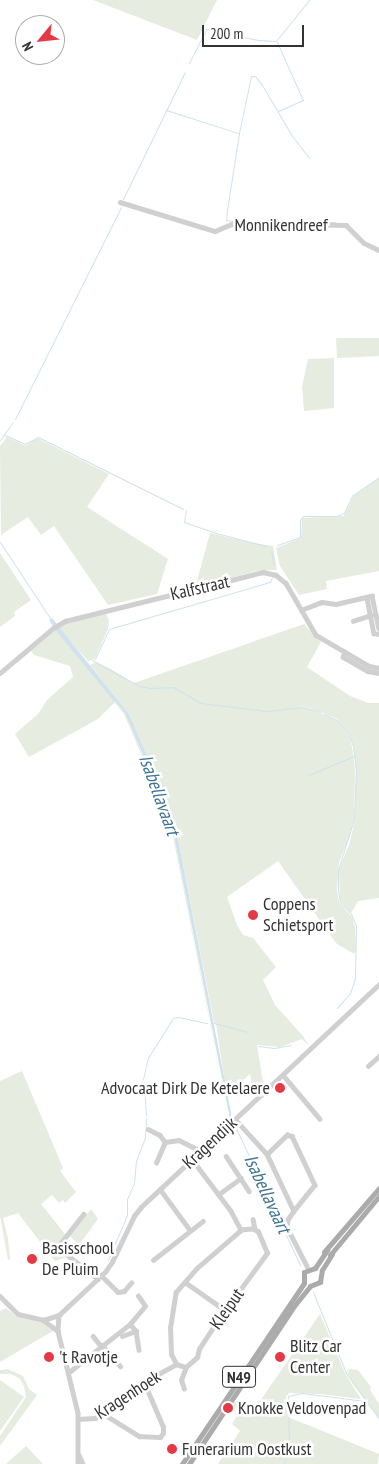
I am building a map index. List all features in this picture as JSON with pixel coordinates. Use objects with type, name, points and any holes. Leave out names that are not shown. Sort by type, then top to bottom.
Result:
[{"type":"main road","name":"N49","points":[[307,1285],[304,1272],[316,1269],[379,1188]]},
{"type":"main road","name":"N49","points":[[189,1464],[292,1304],[302,1271],[307,1266],[315,1264],[329,1252],[379,1196]]},
{"type":"main road","name":"N49","points":[[307,1285],[320,1282],[322,1270],[329,1252]]},
{"type":"main road","name":"N49","points":[[182,1464],[292,1304],[307,1285],[318,1278],[316,1269]]},
{"type":"street","name":"Monnikendreef","points":[[120,202],[214,231],[234,223],[346,225],[364,243],[379,250]]},
{"type":"street","name":"Kalfstraat","points":[[0,673],[58,624],[96,612],[211,586],[263,572],[276,575],[284,580],[316,635],[345,653],[372,667],[379,668]]},
{"type":"street","points":[[301,610],[322,602],[336,604],[372,596],[378,612],[379,628]]},
{"type":"street","points":[[367,598],[374,633],[379,634]]},
{"type":"street","points":[[354,621],[378,612]]},
{"type":"street","points":[[345,653],[343,657],[368,671],[379,673]]},
{"type":"street","name":"Kragendijk","points":[[43,1320],[59,1315],[100,1277],[112,1262],[134,1216],[160,1189],[379,984]]},
{"type":"street","points":[[368,1066],[379,1056]]},
{"type":"street","points":[[283,1074],[320,1119]]},
{"type":"street","points":[[235,1119],[267,1154],[294,1211]]},
{"type":"street","points":[[148,1129],[160,1135],[165,1142],[170,1143],[179,1140],[201,1151]]},
{"type":"street","points":[[267,1154],[287,1135],[292,1136],[315,1185],[288,1220],[288,1227],[307,1266]]},
{"type":"street","points":[[156,1163],[165,1142]]},
{"type":"street","points":[[226,1156],[249,1191]]},
{"type":"street","points":[[192,1159],[219,1194],[241,1230],[256,1230]]},
{"type":"street","points":[[219,1194],[241,1178]]},
{"type":"street","points":[[160,1189],[190,1230]]},
{"type":"street","points":[[84,1214],[60,1245],[65,1253],[118,1292],[124,1290],[130,1283]]},
{"type":"street","name":"Kleiput","points":[[186,1367],[197,1356],[199,1349],[225,1310],[267,1253],[253,1219]]},
{"type":"street","points":[[154,1260],[203,1221]]},
{"type":"street","name":"Kragenhoek","points":[[176,1364],[172,1354],[171,1322],[175,1294],[185,1282],[241,1230]]},
{"type":"street","points":[[185,1282],[225,1310]]},
{"type":"street","points":[[0,1296],[18,1314],[43,1320],[58,1331]]},
{"type":"street","points":[[69,1372],[130,1324],[146,1306],[138,1296]]},
{"type":"street","points":[[59,1315],[58,1331],[69,1372],[78,1419],[78,1464]]},
{"type":"street","points":[[130,1324],[136,1331],[139,1350]]},
{"type":"street","points":[[122,1336],[136,1331]]},
{"type":"street","points":[[92,1336],[120,1366]]},
{"type":"street","name":"Kragenhoek","points":[[78,1419],[92,1419],[141,1385],[145,1385],[153,1377],[176,1364],[186,1367]]},
{"type":"street","points":[[184,1389],[181,1380],[186,1367]]},
{"type":"street","points":[[102,1413],[139,1436],[160,1437],[163,1434],[163,1427],[145,1385]]},
{"type":"street","points":[[78,1451],[83,1464]]},
{"type":"shaded area","points":[[93,0],[217,0],[197,40]]},
{"type":"shaded area","points":[[336,338],[379,338],[379,356],[337,358]]},
{"type":"shaded area","points":[[334,358],[334,408],[304,411],[302,387],[308,359]]},
{"type":"shaded area","points":[[7,437],[26,446],[37,438],[109,474],[87,507],[168,559],[157,594],[108,605],[54,526],[41,535],[28,517],[1,535],[0,446]]},
{"type":"shaded area","points":[[379,478],[379,571],[326,581],[327,589],[299,595],[280,566],[276,548],[301,538],[302,518],[344,516],[353,497]]},
{"type":"shaded area","points":[[210,533],[273,546],[277,570],[256,571],[195,588]]},
{"type":"shaded area","points":[[0,553],[31,600],[14,612],[15,616],[0,627]]},
{"type":"shaded area","points":[[264,574],[269,575],[256,576],[212,589],[117,609]]},
{"type":"shaded area","points":[[105,612],[109,620],[108,629],[95,659],[88,661],[58,627],[69,621]]},
{"type":"shaded area","points":[[304,624],[321,642],[307,667],[350,696],[368,703],[379,703],[379,898],[358,901],[351,913],[340,901],[339,869],[350,842],[355,819],[356,770],[353,745],[348,731],[337,719],[300,706],[338,721],[347,732],[352,746],[355,769],[354,819],[348,841],[339,862],[337,890],[339,902],[352,917],[355,927],[356,951],[354,954],[337,944],[278,861],[227,897],[237,925],[243,935],[253,938],[276,967],[263,980],[275,1005],[303,1036],[309,1046],[302,1039],[280,1047],[257,1045],[264,1088],[254,1097],[250,1074],[231,1091],[225,1084],[216,1024],[214,1022],[174,818],[129,714],[90,665],[96,662],[111,670],[99,662],[134,683]]},
{"type":"shaded area","points":[[55,629],[125,713],[170,816],[229,1120],[170,821],[124,714],[115,703],[98,719],[29,757],[15,734],[38,714],[47,700],[73,677],[70,666],[34,655],[31,651],[17,663],[17,660]]},
{"type":"shaded area","points":[[22,1071],[63,1168],[60,1171],[76,1192],[65,1203],[63,1200],[59,1203],[52,1195],[41,1204],[65,1234],[58,1246],[67,1257],[55,1261],[18,1213],[3,1218],[8,1239],[10,1259],[8,1260],[0,1216],[0,1081]]},
{"type":"shaded area","points":[[91,1209],[98,1219],[79,1245],[69,1235]]},
{"type":"shaded area","points":[[6,1308],[17,1317],[42,1323],[53,1331],[0,1362],[0,1311]]},
{"type":"shaded area","points":[[320,1314],[345,1373],[361,1399],[320,1394],[289,1393],[286,1396],[288,1417],[379,1454],[378,1464],[218,1464],[240,1431],[232,1424],[240,1411],[232,1405],[234,1402],[251,1414]]},
{"type":"shaded area","points":[[8,1369],[23,1376],[29,1389],[37,1395],[0,1446],[0,1436],[26,1397],[24,1386],[20,1379],[11,1374],[0,1374],[0,1370]]},
{"type":"shaded area","points":[[349,1369],[358,1370],[371,1387],[370,1390],[379,1404],[379,1418],[353,1384],[347,1372]]},
{"type":"shaded area","points":[[0,1380],[24,1397],[0,1431]]},
{"type":"shaded area","points":[[26,1446],[43,1464],[6,1464]]},
{"type":"water","points":[[52,618],[129,714],[174,818],[232,1118],[230,1119],[170,816],[125,713],[115,701],[112,702],[113,700],[57,632],[49,620]]},
{"type":"waterway","points":[[189,63],[206,29],[258,40],[276,41],[309,0]]},
{"type":"waterway","points":[[277,42],[303,100],[278,111]]},
{"type":"waterway","points":[[123,199],[185,72]]},
{"type":"waterway","points":[[234,221],[226,220],[227,210],[239,133],[251,76],[255,76],[262,85],[292,136],[309,158]]},
{"type":"waterway","points":[[166,110],[238,133]]},
{"type":"waterway","points":[[15,419],[121,207]]},
{"type":"waterway","points":[[241,221],[335,222]]},
{"type":"waterway","points":[[0,440],[13,422]]},
{"type":"waterway","points":[[5,435],[25,444],[38,437],[183,509]]},
{"type":"waterway","points":[[277,545],[300,537],[300,520],[303,516],[337,516],[344,513],[352,496],[379,477]]},
{"type":"waterway","points":[[186,510],[184,522],[216,533],[266,546]]},
{"type":"waterway","name":"Isabellavaart","points":[[0,542],[50,618]]},
{"type":"waterway","points":[[271,551],[274,565]]},
{"type":"waterway","points":[[95,659],[109,629],[270,582],[272,577]]},
{"type":"waterway","points":[[92,660],[139,686],[150,688],[173,687],[201,703],[266,711],[303,707],[320,712]]},
{"type":"waterway","points":[[324,714],[337,720],[347,731],[353,746],[356,769],[354,819],[338,870],[340,902],[351,914],[356,926],[355,978],[350,993],[337,1008]]},
{"type":"waterway","points":[[308,775],[354,756]]},
{"type":"waterway","points":[[143,1079],[148,1058],[173,1018],[178,1017],[207,1023]]},
{"type":"waterway","points":[[214,1023],[247,1032]]},
{"type":"waterway","points":[[258,1046],[274,1048],[291,1045]]},
{"type":"waterway","points":[[144,1086],[146,1115]]},
{"type":"waterway","points":[[108,1260],[127,1215],[127,1199],[134,1183],[136,1161],[145,1138],[146,1118]]},
{"type":"waterway","name":"Isabellavaart","points":[[234,1124],[300,1265]]},
{"type":"waterway","name":"Isabellavaart","points":[[313,1292],[346,1373],[379,1419]]},
{"type":"waterway","points":[[284,1463],[289,1447],[288,1396],[302,1393],[364,1401]]},
{"type":"place","name":"Coppens Schietsport","points":[[253,915]]},
{"type":"place","name":"Advocaat Dirk De Ketelaere","points":[[280,1088]]},
{"type":"place","name":"Basisschool De Pluim","points":[[32,1259]]},
{"type":"place","name":"'t Ravotje","points":[[49,1357]]},
{"type":"place","name":"Blitz Car Center","points":[[280,1357]]},
{"type":"place","name":"Knokke Veldovenpad","points":[[228,1408]]},
{"type":"place","name":"Funerarium Oostkust","points":[[172,1449]]}]
